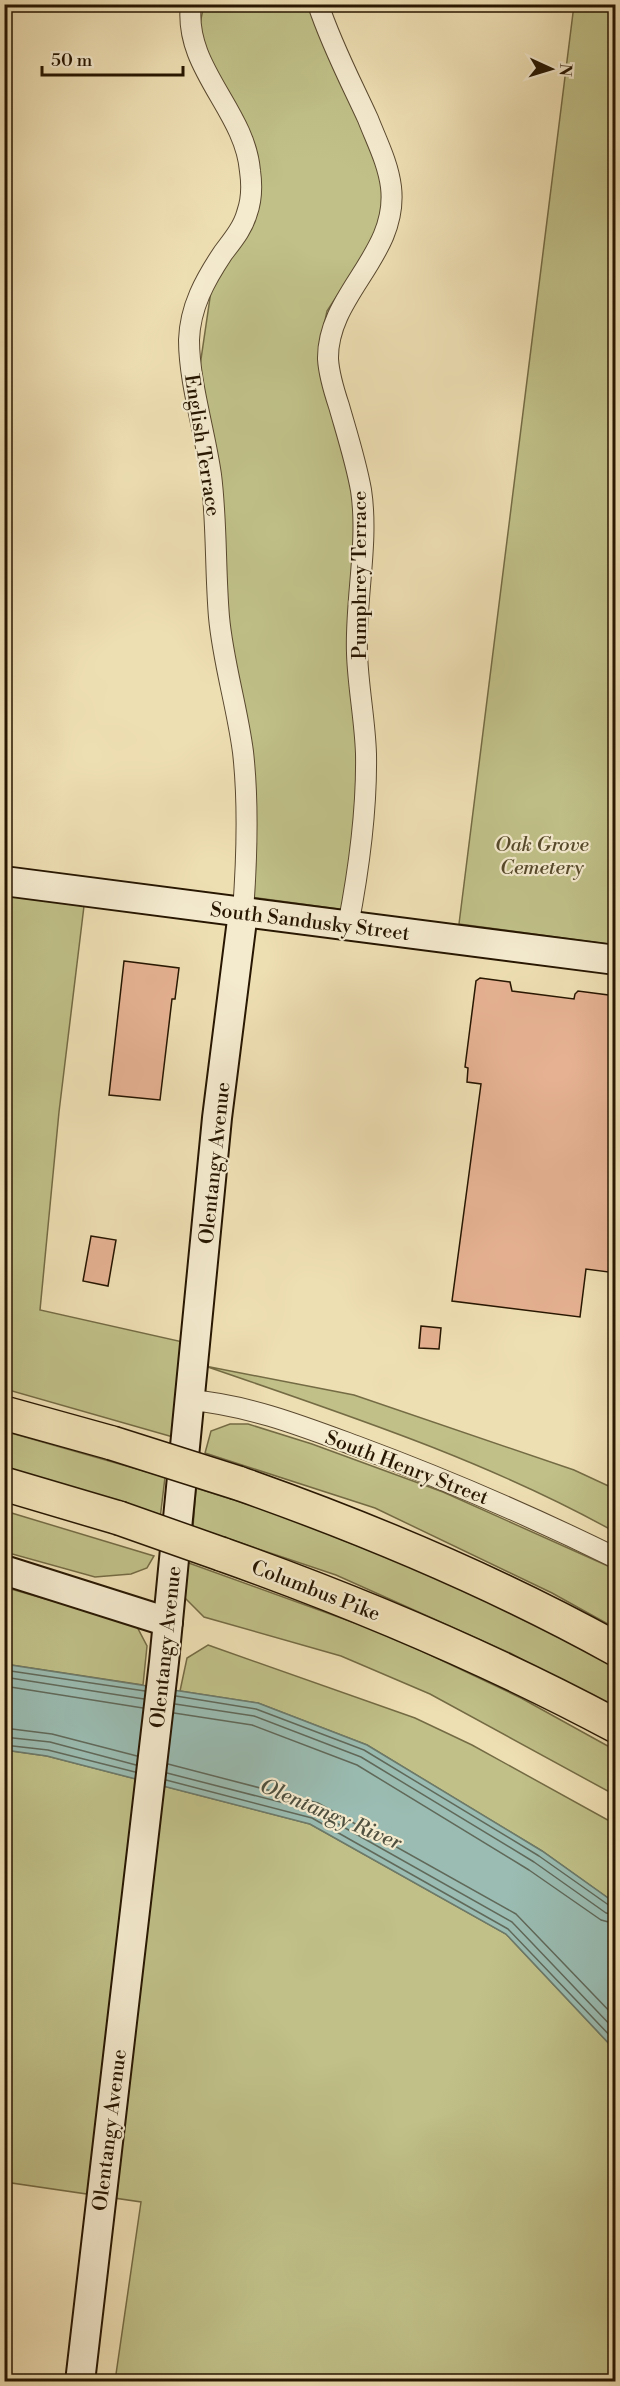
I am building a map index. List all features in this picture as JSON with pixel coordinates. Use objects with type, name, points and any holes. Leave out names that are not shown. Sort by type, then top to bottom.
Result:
[{"type":"highway","points":[[4,1413],[112,1443],[238,1483],[331,1516],[489,1584],[615,1649]]},
{"type":"highway","name":"Columbus Pike","points":[[4,1484],[119,1518],[306,1584],[412,1628],[615,1726]]},
{"type":"street","name":"English Terrace","points":[[191,4],[190,25],[194,47],[235,124],[250,168],[252,192],[248,212],[237,235],[208,275],[199,294],[191,320],[189,340],[216,525],[219,617],[242,749],[247,799],[247,860],[243,912]]},
{"type":"street","name":"Pumphrey Terrace","points":[[318,4],[385,160],[392,200],[390,222],[381,243],[334,323],[328,361],[361,490],[363,520],[357,652],[366,753],[366,800],[359,867],[348,926]]},
{"type":"street","name":"South Sandusky Street","points":[[4,881],[615,960]]},
{"type":"street","name":"Olentangy Avenue","points":[[80,2382],[164,1662],[217,1118],[243,912]]},
{"type":"street","name":"South Henry Street","points":[[190,1400],[221,1403],[257,1412],[404,1464],[496,1502],[615,1558]]},
{"type":"street","points":[[4,1570],[168,1622]]},
{"type":"green space","points":[[204,5],[313,5],[377,160],[386,195],[375,238],[327,311],[320,344],[324,381],[354,473],[361,765],[346,910],[250,897],[256,802],[228,626],[200,366],[211,291],[256,216],[216,76],[199,28]]},
{"type":"green space","name":"Oak Grove Cemetery","points":[[574,5],[616,5],[615,945],[459,924]]},
{"type":"green space","points":[[5,894],[84,906],[59,1112],[40,1310],[183,1342],[173,1437],[5,1389]]},
{"type":"green space","points":[[205,1366],[354,1395],[574,1470],[615,1489],[615,1532],[516,1482],[465,1460]]},
{"type":"green space","points":[[230,1424],[248,1424],[312,1444],[443,1492],[608,1566],[615,1570],[615,1628],[552,1593],[375,1508],[205,1453],[211,1431]]},
{"type":"green space","points":[[4,1431],[165,1477],[160,1519],[5,1473]]},
{"type":"green space","points":[[196,1488],[278,1514],[508,1606],[615,1665],[615,1709],[510,1653],[336,1575],[193,1527]]},
{"type":"green space","points":[[5,1511],[154,1556],[147,1568],[131,1574],[95,1577],[5,1552]]},
{"type":"green space","points":[[186,1562],[388,1635],[521,1698],[615,1750],[615,1795],[430,1694],[341,1656],[204,1617],[185,1598]]},
{"type":"green space","points":[[4,1587],[136,1625],[147,1646],[143,1685],[5,1664]]},
{"type":"green space","points":[[208,1645],[415,1718],[472,1745],[615,1824],[615,1903],[542,1851],[367,1745],[258,1703],[180,1691],[187,1658]]},
{"type":"green space","points":[[5,1750],[47,1756],[310,1824],[506,1934],[615,2050],[615,2381],[115,2381],[141,2202],[5,2182]]},
{"type":"water","name":"Olentangy River","points":[[4,1664],[258,1703],[367,1745],[542,1851],[615,1903],[615,2050],[506,1934],[310,1824],[47,1756],[5,1750]]},
{"type":"building","points":[[124,961],[179,968],[175,999],[172,999],[160,1100],[109,1095]]},
{"type":"building","points":[[480,978],[510,982],[512,991],[574,999],[578,991],[616,996],[616,1273],[586,1269],[580,1317],[452,1301],[481,1084],[467,1082],[468,1068],[465,1067],[476,981]]},
{"type":"building","points":[[91,1236],[116,1240],[108,1286],[83,1281]]},
{"type":"building","points":[[421,1326],[441,1328],[439,1349],[419,1348]]}]
